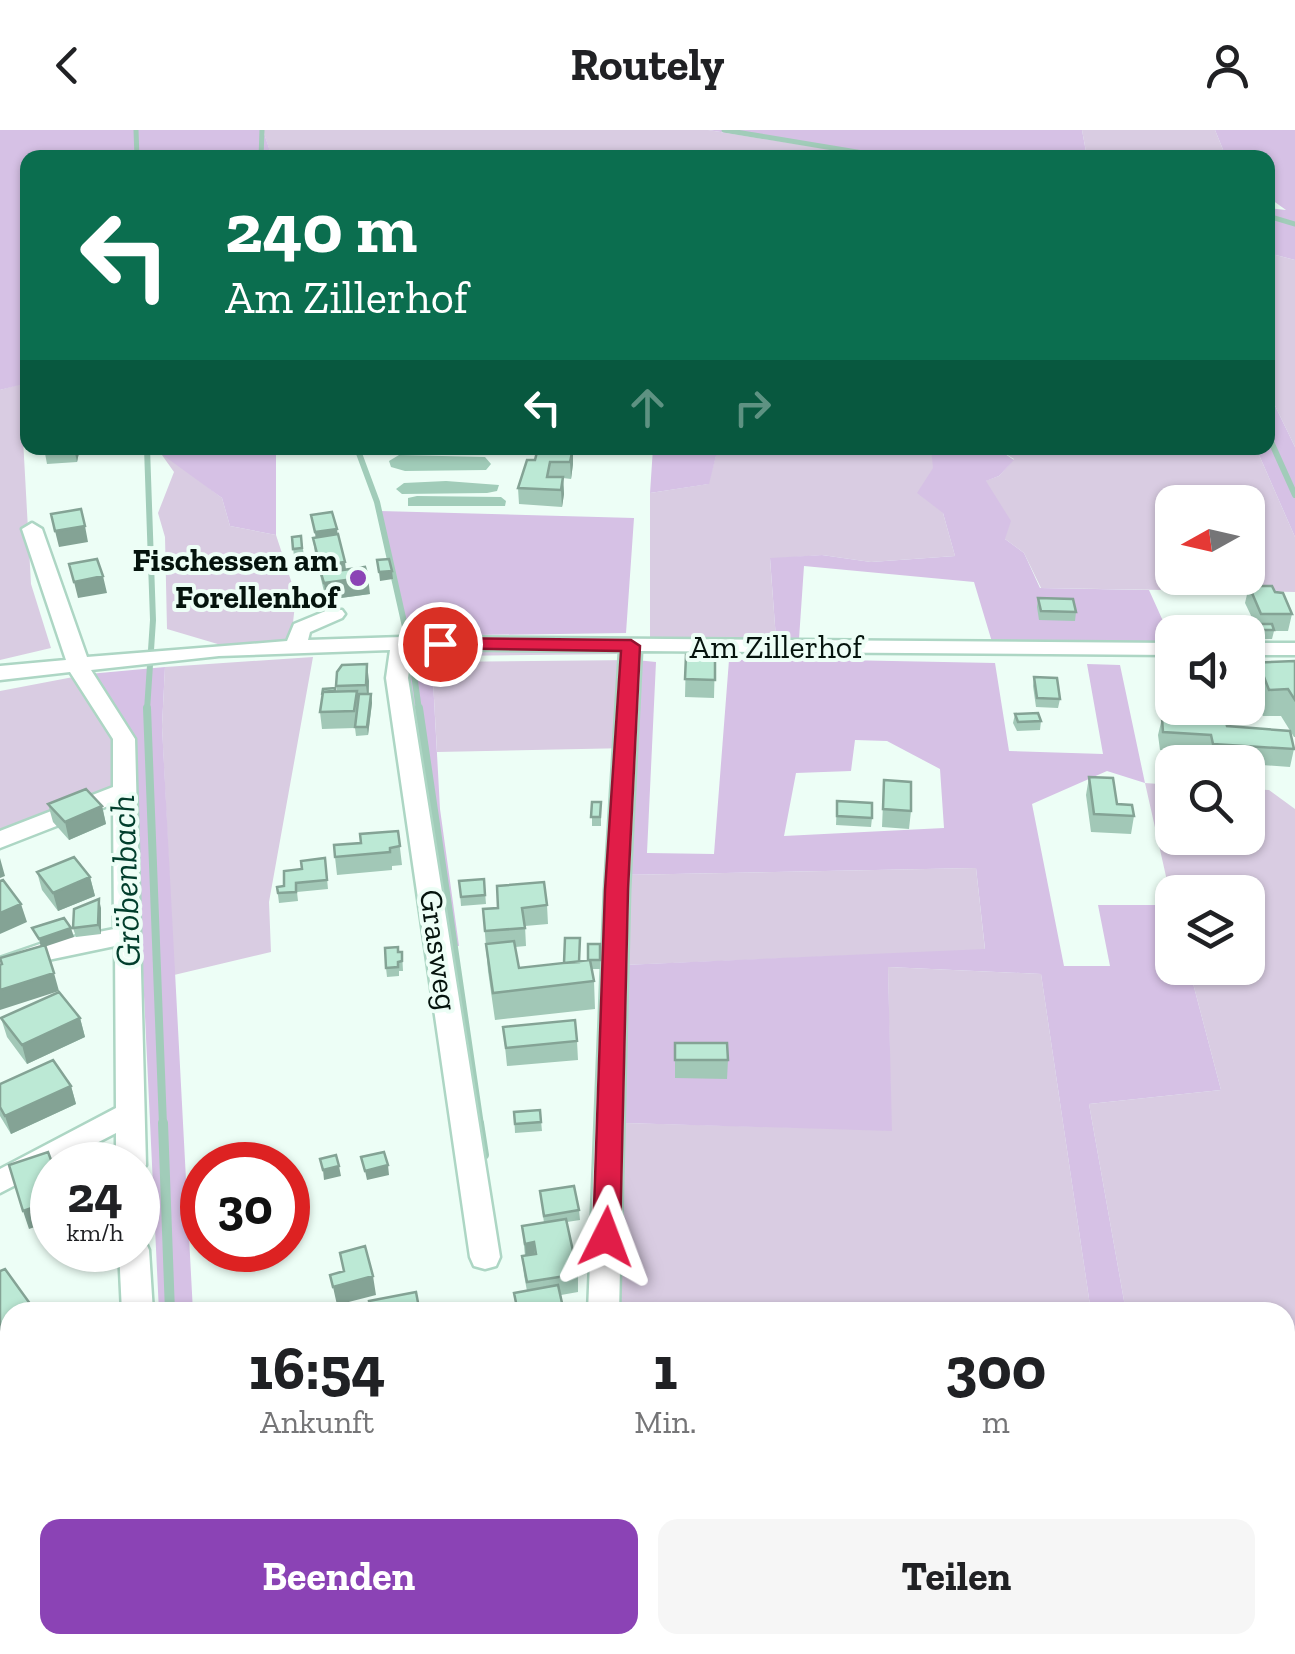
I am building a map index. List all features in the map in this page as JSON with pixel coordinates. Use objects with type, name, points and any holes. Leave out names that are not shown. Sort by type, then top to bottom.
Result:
[{"type":"street","points":[[32,528],[80,662],[80,672],[124,738],[129,1142]]},
{"type":"street","points":[[296,646],[302,628],[335,614]]},
{"type":"street","name":"Am Zillerhof","points":[[0,673],[160,655],[402,643],[1155,649]]},
{"type":"street","name":"Grasweg","points":[[402,643],[397,678],[485,1257]]},
{"type":"street","points":[[603,1302],[612,1124],[616,890],[631,646]]},
{"type":"street","points":[[1265,649],[1295,649]]},
{"type":"street","points":[[0,840],[127,790]]},
{"type":"street","points":[[0,968],[43,952],[127,935]]},
{"type":"street","points":[[0,1182],[128,1114]]},
{"type":"street","points":[[135,1272],[137,1302]]},
{"type":"shaded area","points":[[0,130],[263,130],[270,150],[20,150],[20,385],[0,390]]},
{"type":"shaded area","points":[[263,130],[708,130],[834,150],[269,150]]},
{"type":"shaded area","points":[[708,130],[1082,130],[1086,150],[834,150]]},
{"type":"shaded area","points":[[1082,130],[1215,130],[1223,150],[1086,150]]},
{"type":"shaded area","points":[[1215,130],[1295,130],[1295,260],[1275,255],[1275,209],[1286,210],[1275,202],[1275,150],[1223,150]]},
{"type":"shaded area","points":[[1275,255],[1295,260],[1295,447],[1275,406]]},
{"type":"shaded area","points":[[20,384],[20,455],[24,455],[31,584],[51,648],[0,660],[0,390]]},
{"type":"shaded area","points":[[1275,406],[1295,447],[1295,537],[1259,455],[1275,455]]},
{"type":"shaded area","points":[[162,455],[222,498],[230,526],[276,535],[296,596],[291,640],[221,645],[167,629],[165,537],[158,513],[174,472]]},
{"type":"shaded area","points":[[163,455],[276,455],[276,535],[230,526],[222,498]]},
{"type":"shaded area","points":[[399,455],[485,457],[491,464],[486,470],[405,471],[391,467],[389,461]]},
{"type":"shaded area","points":[[653,455],[716,455],[709,484],[650,493]]},
{"type":"shaded area","points":[[716,455],[932,455],[955,556],[871,562],[822,555],[770,559],[776,639],[650,639],[650,493],[708,484]]},
{"type":"shaded area","points":[[932,455],[1006,455],[1014,460],[999,476],[986,481],[1011,521],[1005,539],[1024,553],[1040,588],[1149,590],[1160,615],[1155,615],[1155,641],[992,642],[974,582],[804,566],[799,639],[776,639],[770,558],[822,555],[871,562],[955,556],[943,513],[917,493],[933,468]]},
{"type":"shaded area","points":[[1007,455],[1259,455],[1295,537],[1295,592],[1265,592],[1265,485],[1155,485],[1155,590],[1041,588],[1024,553],[1005,539],[985,481],[999,476],[1014,459]]},
{"type":"shaded area","points":[[404,483],[499,485],[497,491],[487,493],[402,494],[396,489]]},
{"type":"shaded area","points":[[501,497],[506,501],[505,506],[408,506],[408,498]]},
{"type":"shaded area","points":[[380,511],[634,518],[626,633],[409,636]]},
{"type":"shaded area","points":[[413,649],[608,649],[618,654],[448,656]]},
{"type":"shaded area","points":[[403,656],[432,662],[440,809],[459,946],[448,945]]},
{"type":"shaded area","points":[[313,657],[269,902],[271,952],[174,975],[162,726],[165,667]]},
{"type":"shaded area","points":[[636,660],[630,748],[437,752],[432,662]]},
{"type":"shaded area","points":[[636,660],[656,662],[647,853],[714,854],[729,660],[995,663],[1009,751],[1103,754],[1087,664],[1120,665],[1145,783],[1107,771],[1032,804],[1064,966],[1110,966],[1098,905],[1155,905],[1155,985],[1193,985],[1221,1090],[1089,1104],[1124,1302],[1090,1302],[1041,974],[888,967],[892,1131],[624,1123],[623,965],[985,949],[976,868],[621,875]],"holes":[[[855,740],[887,741],[940,769],[944,828],[784,836],[796,773],[851,771]]]},
{"type":"shaded area","points":[[165,667],[162,726],[184,1142],[180,1142],[180,1272],[191,1272],[192,1302],[159,1302],[160,1142],[151,1142],[134,784],[89,674]]},
{"type":"shaded area","points":[[89,674],[134,784],[0,834],[0,691]]},
{"type":"shaded area","points":[[1145,783],[1155,784],[1155,827]]},
{"type":"shaded area","points":[[1265,790],[1269,790],[1295,809],[1295,1302],[1124,1302],[1089,1104],[1221,1090],[1193,985],[1265,985],[1265,875],[1166,875],[1161,855],[1265,855]]},
{"type":"shaded area","points":[[976,868],[985,950],[623,965],[621,875]]},
{"type":"shaded area","points":[[888,967],[1041,974],[1090,1302],[618,1302],[624,1123],[891,1130]]},
{"type":"building","points":[[536,455],[572,455],[570,462],[550,462],[547,477],[563,477],[561,490],[518,488],[527,460],[535,460]]},
{"type":"building","points":[[81,509],[85,526],[55,531],[51,514]]},
{"type":"building","points":[[332,512],[337,529],[315,532],[311,515]]},
{"type":"building","points":[[338,534],[345,562],[320,565],[313,538]]},
{"type":"building","points":[[301,536],[302,548],[293,549],[292,537]]},
{"type":"building","points":[[97,559],[103,576],[74,582],[69,564]]},
{"type":"building","points":[[389,559],[392,571],[379,572],[377,560]]},
{"type":"building","points":[[365,567],[368,577],[324,583],[321,573]]},
{"type":"building","points":[[1265,586],[1272,586],[1275,592],[1283,593],[1292,614],[1261,614],[1253,595],[1265,595]]},
{"type":"building","points":[[1038,598],[1073,599],[1076,612],[1041,611]]},
{"type":"building","points":[[686,655],[715,656],[715,680],[685,679]]},
{"type":"building","points":[[1295,661],[1295,700],[1288,689],[1269,690],[1265,662]]},
{"type":"building","points":[[367,664],[366,685],[336,686],[342,665]]},
{"type":"building","points":[[1034,677],[1057,678],[1060,699],[1037,698]]},
{"type":"building","points":[[357,691],[354,711],[320,712],[323,692]]},
{"type":"building","points":[[359,694],[371,694],[367,727],[355,727]]},
{"type":"building","points":[[1038,713],[1041,721],[1018,722],[1015,714]]},
{"type":"building","points":[[1162,725],[1227,725],[1290,731],[1294,749],[1213,744],[1211,735],[1163,732]]},
{"type":"building","points":[[1089,777],[1113,778],[1117,804],[1132,805],[1134,816],[1094,814]]},
{"type":"building","points":[[884,780],[911,782],[911,811],[883,809]]},
{"type":"building","points":[[86,789],[102,806],[65,822],[48,804]]},
{"type":"building","points":[[837,801],[872,803],[872,818],[837,816]]},
{"type":"building","points":[[592,802],[601,802],[600,817],[591,817]]},
{"type":"building","points":[[398,831],[400,846],[390,848],[390,852],[335,857],[334,845],[361,843],[360,834]]},
{"type":"building","points":[[74,857],[90,877],[53,893],[37,872]]},
{"type":"building","points":[[325,858],[327,880],[296,883],[296,892],[278,893],[277,887],[284,886],[284,871],[302,869],[301,861]]},
{"type":"building","points":[[484,879],[485,895],[461,897],[459,881]]},
{"type":"building","points":[[0,881],[21,904],[0,913]]},
{"type":"building","points":[[544,882],[547,905],[522,908],[525,928],[485,931],[483,909],[498,908],[497,886]]},
{"type":"building","points":[[99,899],[98,925],[73,928],[74,909]]},
{"type":"building","points":[[64,918],[71,928],[39,939],[32,928]]},
{"type":"building","points":[[565,938],[580,938],[579,962],[564,963]]},
{"type":"building","points":[[514,941],[519,968],[590,960],[594,981],[493,993],[486,944]]},
{"type":"building","points":[[588,944],[600,944],[600,960],[588,960]]},
{"type":"building","points":[[45,945],[54,973],[0,990],[0,958]]},
{"type":"building","points":[[398,947],[402,961],[398,967],[386,968],[385,948]]},
{"type":"building","points":[[59,992],[80,1018],[22,1045],[1,1018]]},
{"type":"building","points":[[575,1020],[577,1041],[506,1048],[503,1027]]},
{"type":"building","points":[[675,1043],[727,1043],[728,1060],[675,1060]]},
{"type":"building","points":[[53,1060],[71,1086],[5,1116],[0,1107],[0,1084]]},
{"type":"building","points":[[540,1110],[541,1122],[515,1124],[514,1112]]},
{"type":"building","points":[[384,1152],[388,1165],[365,1171],[361,1157]]},
{"type":"building","points":[[336,1155],[339,1166],[323,1170],[320,1159]]},
{"type":"building","points":[[30,1158],[30,1209],[23,1211],[9,1165]]},
{"type":"building","points":[[574,1186],[579,1210],[544,1216],[540,1191]]},
{"type":"building","points":[[566,1219],[578,1274],[527,1282],[522,1256],[536,1254],[534,1242],[525,1244],[522,1226]]},
{"type":"building","points":[[365,1246],[373,1276],[333,1287],[330,1275],[344,1271],[340,1253]]},
{"type":"building","points":[[5,1269],[29,1302],[0,1302],[0,1271]]},
{"type":"building","points":[[558,1285],[562,1302],[516,1302],[514,1293]]},
{"type":"building","points":[[416,1292],[418,1302],[369,1302]]},
{"type":"waterway","name":"Gröbenbach","points":[[136,130],[137,150]]},
{"type":"waterway","points":[[261,150],[262,130]]},
{"type":"waterway","points":[[724,130],[845,150]]},
{"type":"waterway","points":[[1275,218],[1295,224]]},
{"type":"waterway","points":[[1275,451],[1295,495]]},
{"type":"waterway","name":"Gröbenbach","points":[[147,455],[153,620],[147,709]]},
{"type":"waterway","points":[[360,455],[377,502],[406,631]]},
{"type":"waterway","points":[[412,660],[419,710]]},
{"type":"waterway","points":[[419,708],[480,1125]]},
{"type":"waterway","name":"Gröbenbach","points":[[147,709],[163,1125]]},
{"type":"waterway","name":"Gröbenbach","points":[[163,1123],[170,1302]]},
{"type":"waterway","points":[[479,1123],[484,1155]]},
{"type":"place","name":"Fischessen am Forellenhof","points":[[358,578]]},
{"type":"route","points":[[440,644],[631,646],[616,890],[606,1237]]}]
